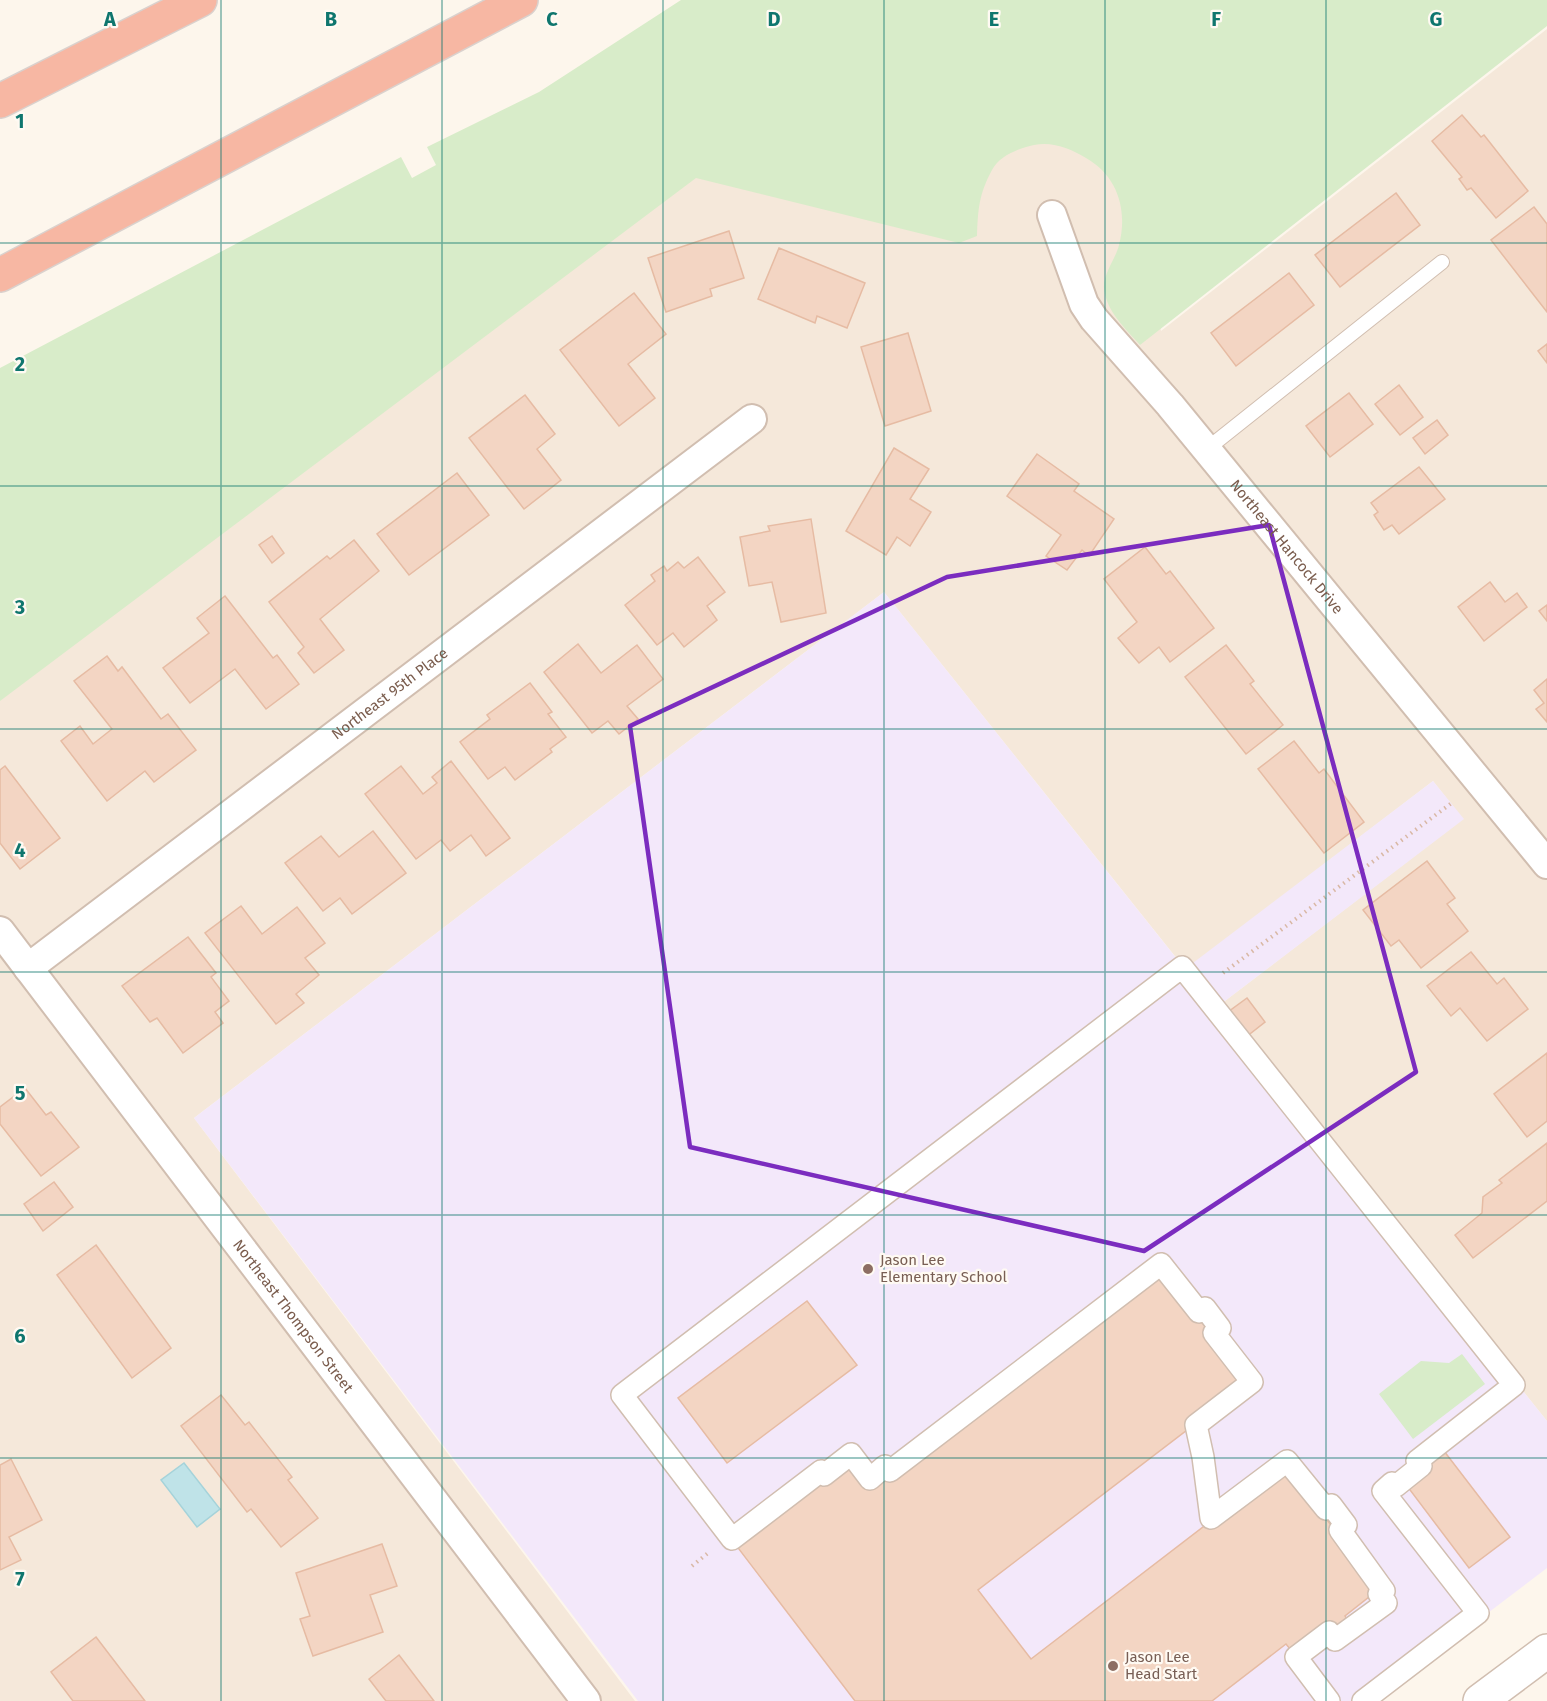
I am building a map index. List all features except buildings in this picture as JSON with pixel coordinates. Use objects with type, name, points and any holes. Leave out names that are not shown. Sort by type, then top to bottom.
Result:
[{"type":"highway","points":[[0,101],[200,0]]},
{"type":"highway","points":[[0,275],[521,0]]},
{"type":"street","name":"Northeast Hancock Drive","points":[[1052,215],[1084,304],[1207,449],[1547,864]]},
{"type":"street","name":"Northeast 95th Place","points":[[28,968],[752,419]]},
{"type":"street","name":"Northeast Thompson Street","points":[[0,931],[586,1701]]},
{"type":"street","points":[[1329,1701],[1296,1657],[1329,1632],[1335,1640],[1345,1635],[1386,1603],[1379,1594],[1383,1591],[1340,1530],[1346,1525],[1331,1505],[1326,1509],[1287,1461],[1211,1518],[1203,1456],[1196,1425],[1252,1382],[1214,1333],[1221,1328],[1205,1308],[1199,1312],[1161,1264],[890,1471],[885,1466],[870,1479],[852,1454],[824,1475],[820,1472],[732,1539],[622,1395],[1182,967],[1514,1385],[1417,1461],[1421,1466],[1396,1486],[1392,1483],[1383,1491],[1478,1613],[1364,1701]]},
{"type":"street","points":[[1480,1701],[1547,1651]]},
{"type":"lane","points":[[1207,449],[1442,262]]},
{"type":"path","points":[[1200,990],[1480,782]]},
{"type":"highlighted area","points":[[1269,525],[1416,1072],[1144,1251],[690,1147],[630,726],[947,577]]},
{"type":"shaded area","points":[[1547,29],[1547,1421],[1217,1007],[1463,819],[1433,781],[1186,970],[884,592],[194,1118],[635,1701],[0,1701],[0,685],[794,90],[992,137],[1111,144],[1135,205],[1161,331]]},
{"type":"shaded area","name":"Jason Lee Elementary School","points":[[884,592],[1185,969],[1433,781],[1464,819],[1217,1007],[1547,1421],[1547,1568],[1372,1701],[638,1701],[194,1118]]},
{"type":"green space","points":[[681,0],[1547,0],[1547,26],[1140,345],[1112,312],[1104,288],[1121,232],[1121,207],[1118,196],[1106,174],[1068,149],[1048,144],[1034,145],[1017,150],[1000,160],[992,170],[982,194],[977,236],[959,243],[696,178],[0,701],[0,368],[401,157],[412,178],[436,165],[427,147],[539,92]]},
{"type":"green space","points":[[1462,1354],[1485,1384],[1413,1439],[1379,1394],[1421,1361],[1449,1363]]},
{"type":"water","points":[[184,1463],[220,1509],[197,1527],[161,1480]]},
{"type":"place","name":"Jason Lee Elementary School","points":[[868,1269]]},
{"type":"place","name":"Jason Lee Head Start","points":[[1113,1666]]}]
